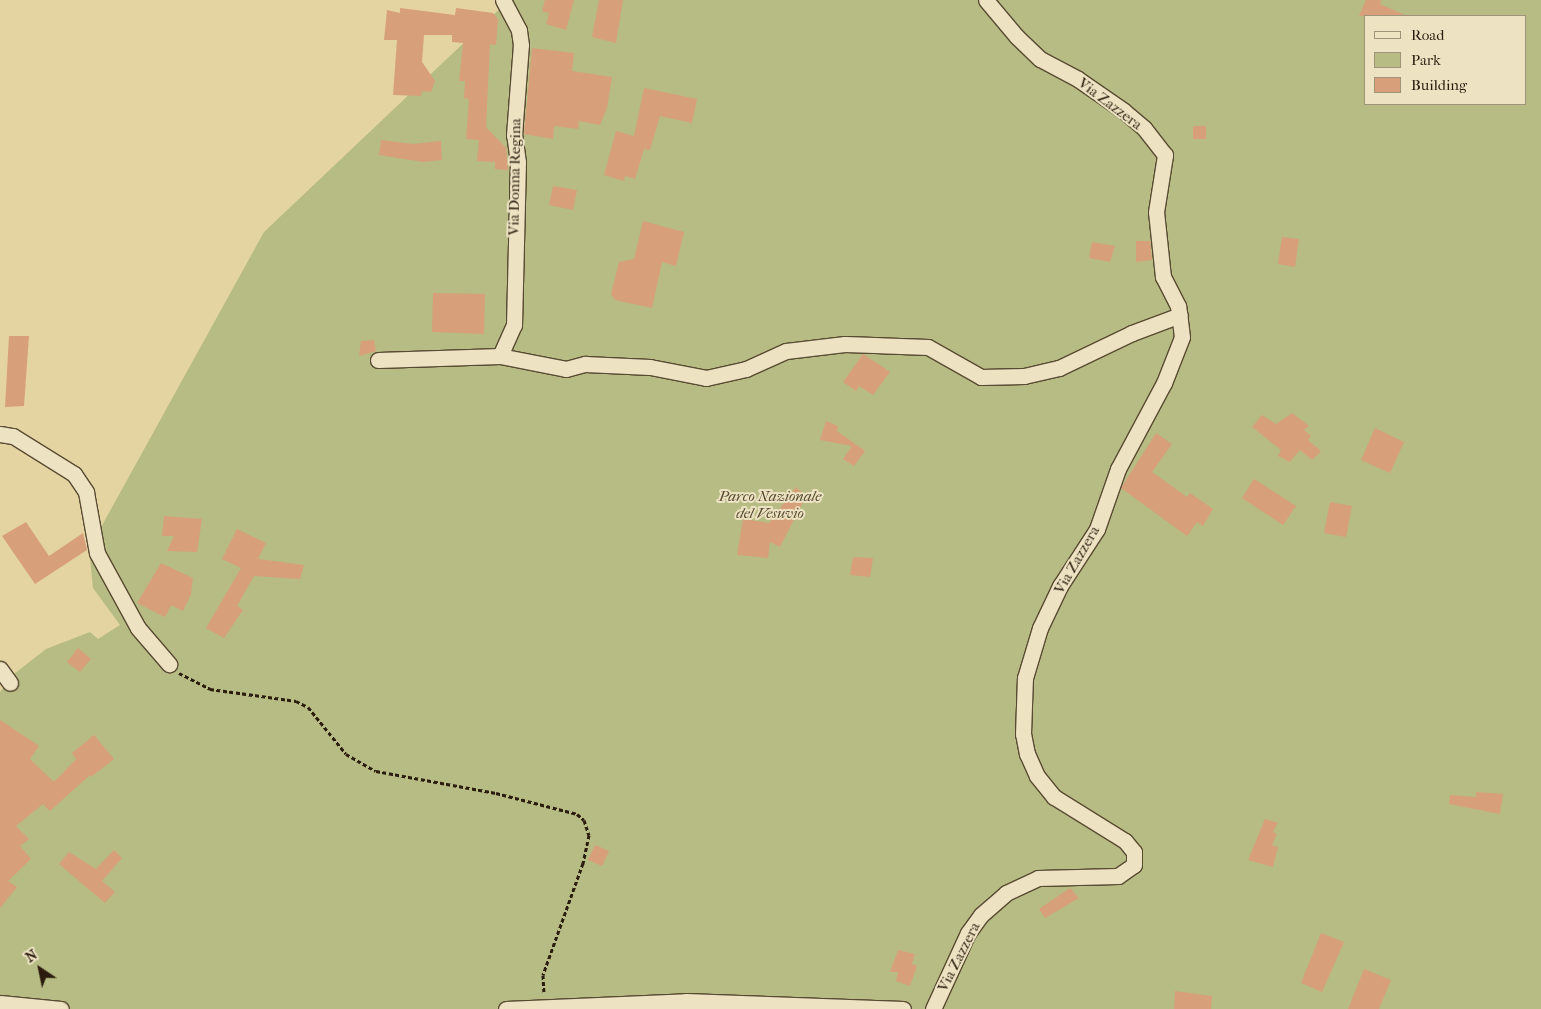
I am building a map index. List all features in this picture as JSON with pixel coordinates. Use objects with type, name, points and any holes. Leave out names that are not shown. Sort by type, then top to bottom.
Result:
[{"type":"street","name":"Via Donna Regina","points":[[500,356],[514,325],[518,162],[514,135],[521,44],[516,24],[503,0]]},
{"type":"street","name":"Via Zazzera","points":[[933,1009],[968,933],[981,915],[1006,893],[1038,878],[1118,876],[1134,865],[1134,852],[1124,841],[1054,797],[1037,776],[1027,754],[1023,734],[1025,678],[1040,628],[1060,586],[1097,529],[1118,469],[1164,383],[1182,337],[1180,315],[1163,277],[1156,212],[1165,154],[1144,128],[1124,111],[1078,79],[1040,59],[1017,37],[986,0]]},
{"type":"street","points":[[378,360],[500,356],[566,368],[585,364],[650,367],[706,378],[746,369],[786,351],[845,344],[928,347],[981,377],[1024,376],[1059,368],[1132,332],[1180,315]]},
{"type":"street","points":[[0,434],[14,436],[74,474],[86,492],[96,553],[138,628],[169,664]]},
{"type":"street","points":[[0,669],[10,683]]},
{"type":"street","points":[[506,1009],[544,1005],[686,1001],[903,1009]]},
{"type":"street","points":[[0,1003],[61,1009]]},
{"type":"path","points":[[169,664],[184,677],[210,688],[296,701],[308,707],[346,754],[376,771],[496,793],[577,814],[584,820],[589,835],[583,863],[543,975],[544,1005]]},
{"type":"green space","name":"Parco Nazionale del Vesuvio","points":[[509,0],[1541,0],[1541,1009],[0,1009],[0,692],[14,674],[46,649],[90,632],[98,639],[120,625],[93,588],[89,549],[264,232]]},
{"type":"building","points":[[545,0],[574,0],[566,30],[546,24],[549,13],[542,11]]},
{"type":"building","points":[[599,0],[623,0],[616,43],[592,37]]},
{"type":"building","points":[[1366,0],[1381,0],[1380,4],[1405,15],[1364,15],[1359,16]]},
{"type":"building","points":[[400,8],[455,15],[456,8],[493,13],[498,19],[496,45],[490,44],[486,127],[506,148],[508,170],[495,169],[495,162],[477,161],[479,140],[466,139],[469,99],[464,98],[465,81],[459,81],[463,43],[452,42],[452,35],[424,35],[422,62],[435,81],[431,92],[422,91],[421,96],[393,95],[397,40],[384,40],[387,10],[400,13]]},
{"type":"building","points":[[532,48],[574,53],[572,71],[612,77],[607,108],[600,125],[579,121],[578,129],[554,126],[553,139],[524,134]]},
{"type":"building","points":[[644,88],[697,99],[692,123],[660,116],[650,150],[644,149],[635,179],[625,176],[624,181],[604,175],[616,131],[634,136]]},
{"type":"building","points":[[1193,126],[1206,126],[1206,139],[1193,139]]},
{"type":"building","points":[[381,140],[413,144],[441,141],[442,160],[423,162],[379,155]]},
{"type":"building","points":[[553,186],[577,190],[573,210],[549,205]]},
{"type":"building","points":[[643,221],[684,232],[676,266],[662,262],[652,308],[615,300],[611,294],[619,262],[634,259]]},
{"type":"building","points":[[1282,237],[1299,239],[1295,267],[1278,264]]},
{"type":"building","points":[[1136,241],[1150,241],[1152,260],[1136,262]]},
{"type":"building","points":[[1092,242],[1115,246],[1110,262],[1089,258]]},
{"type":"building","points":[[433,293],[485,294],[484,334],[432,332]]},
{"type":"building","points":[[9,336],[29,336],[24,406],[5,407]]},
{"type":"building","points":[[374,340],[376,351],[359,356],[361,341]]},
{"type":"building","points":[[863,354],[890,372],[873,395],[859,386],[856,391],[843,382]]},
{"type":"building","points":[[1292,413],[1309,426],[1304,430],[1311,436],[1308,440],[1321,451],[1312,460],[1300,450],[1290,462],[1278,456],[1281,450],[1252,427],[1262,415],[1276,424]]},
{"type":"building","points":[[826,421],[838,426],[837,431],[865,451],[854,466],[843,459],[852,446],[820,440]]},
{"type":"building","points":[[1375,428],[1404,442],[1390,473],[1361,460]]},
{"type":"building","points":[[1156,433],[1172,444],[1152,472],[1187,497],[1190,493],[1213,509],[1203,526],[1197,522],[1187,536],[1121,488]]},
{"type":"building","points":[[1254,479],[1296,506],[1283,525],[1242,498]]},
{"type":"building","points":[[796,487],[806,496],[780,547],[770,542],[768,558],[737,555],[743,519],[769,523]]},
{"type":"building","points":[[1330,502],[1352,506],[1346,537],[1324,533]]},
{"type":"building","points":[[164,516],[202,519],[197,552],[167,551],[174,536],[162,536]]},
{"type":"building","points":[[26,522],[49,556],[83,533],[87,550],[35,584],[2,536]]},
{"type":"building","points":[[237,529],[266,543],[258,559],[304,565],[300,579],[254,576],[237,606],[243,610],[224,638],[206,628],[241,568],[222,559]]},
{"type":"building","points":[[853,557],[873,558],[870,577],[850,575]]},
{"type":"building","points":[[161,563],[193,578],[191,594],[183,611],[171,605],[165,617],[137,603]]},
{"type":"building","points":[[78,648],[91,659],[80,672],[67,662]]},
{"type":"building","points":[[0,720],[39,746],[30,759],[54,782],[76,759],[72,753],[94,735],[114,759],[91,777],[90,775],[50,811],[43,804],[16,826],[29,839],[20,846],[31,859],[8,881],[17,887],[0,908]]},
{"type":"building","points":[[1476,792],[1503,794],[1500,814],[1449,804],[1450,795],[1476,797]]},
{"type":"building","points":[[1265,819],[1278,823],[1273,832],[1277,834],[1272,845],[1278,847],[1273,867],[1248,860]]},
{"type":"building","points":[[595,845],[609,851],[602,866],[588,860]]},
{"type":"building","points":[[114,850],[122,858],[102,881],[115,892],[105,903],[59,864],[69,852],[96,869]]},
{"type":"building","points":[[1070,888],[1079,898],[1045,918],[1039,909]]},
{"type":"building","points":[[1321,933],[1344,942],[1322,992],[1301,983]]},
{"type":"building","points":[[898,950],[915,954],[912,964],[917,966],[910,986],[896,981],[898,972],[890,972]]},
{"type":"building","points":[[1364,969],[1391,980],[1379,1009],[1348,1009]]},
{"type":"building","points":[[1175,991],[1212,996],[1211,1009],[1174,1009]]}]
